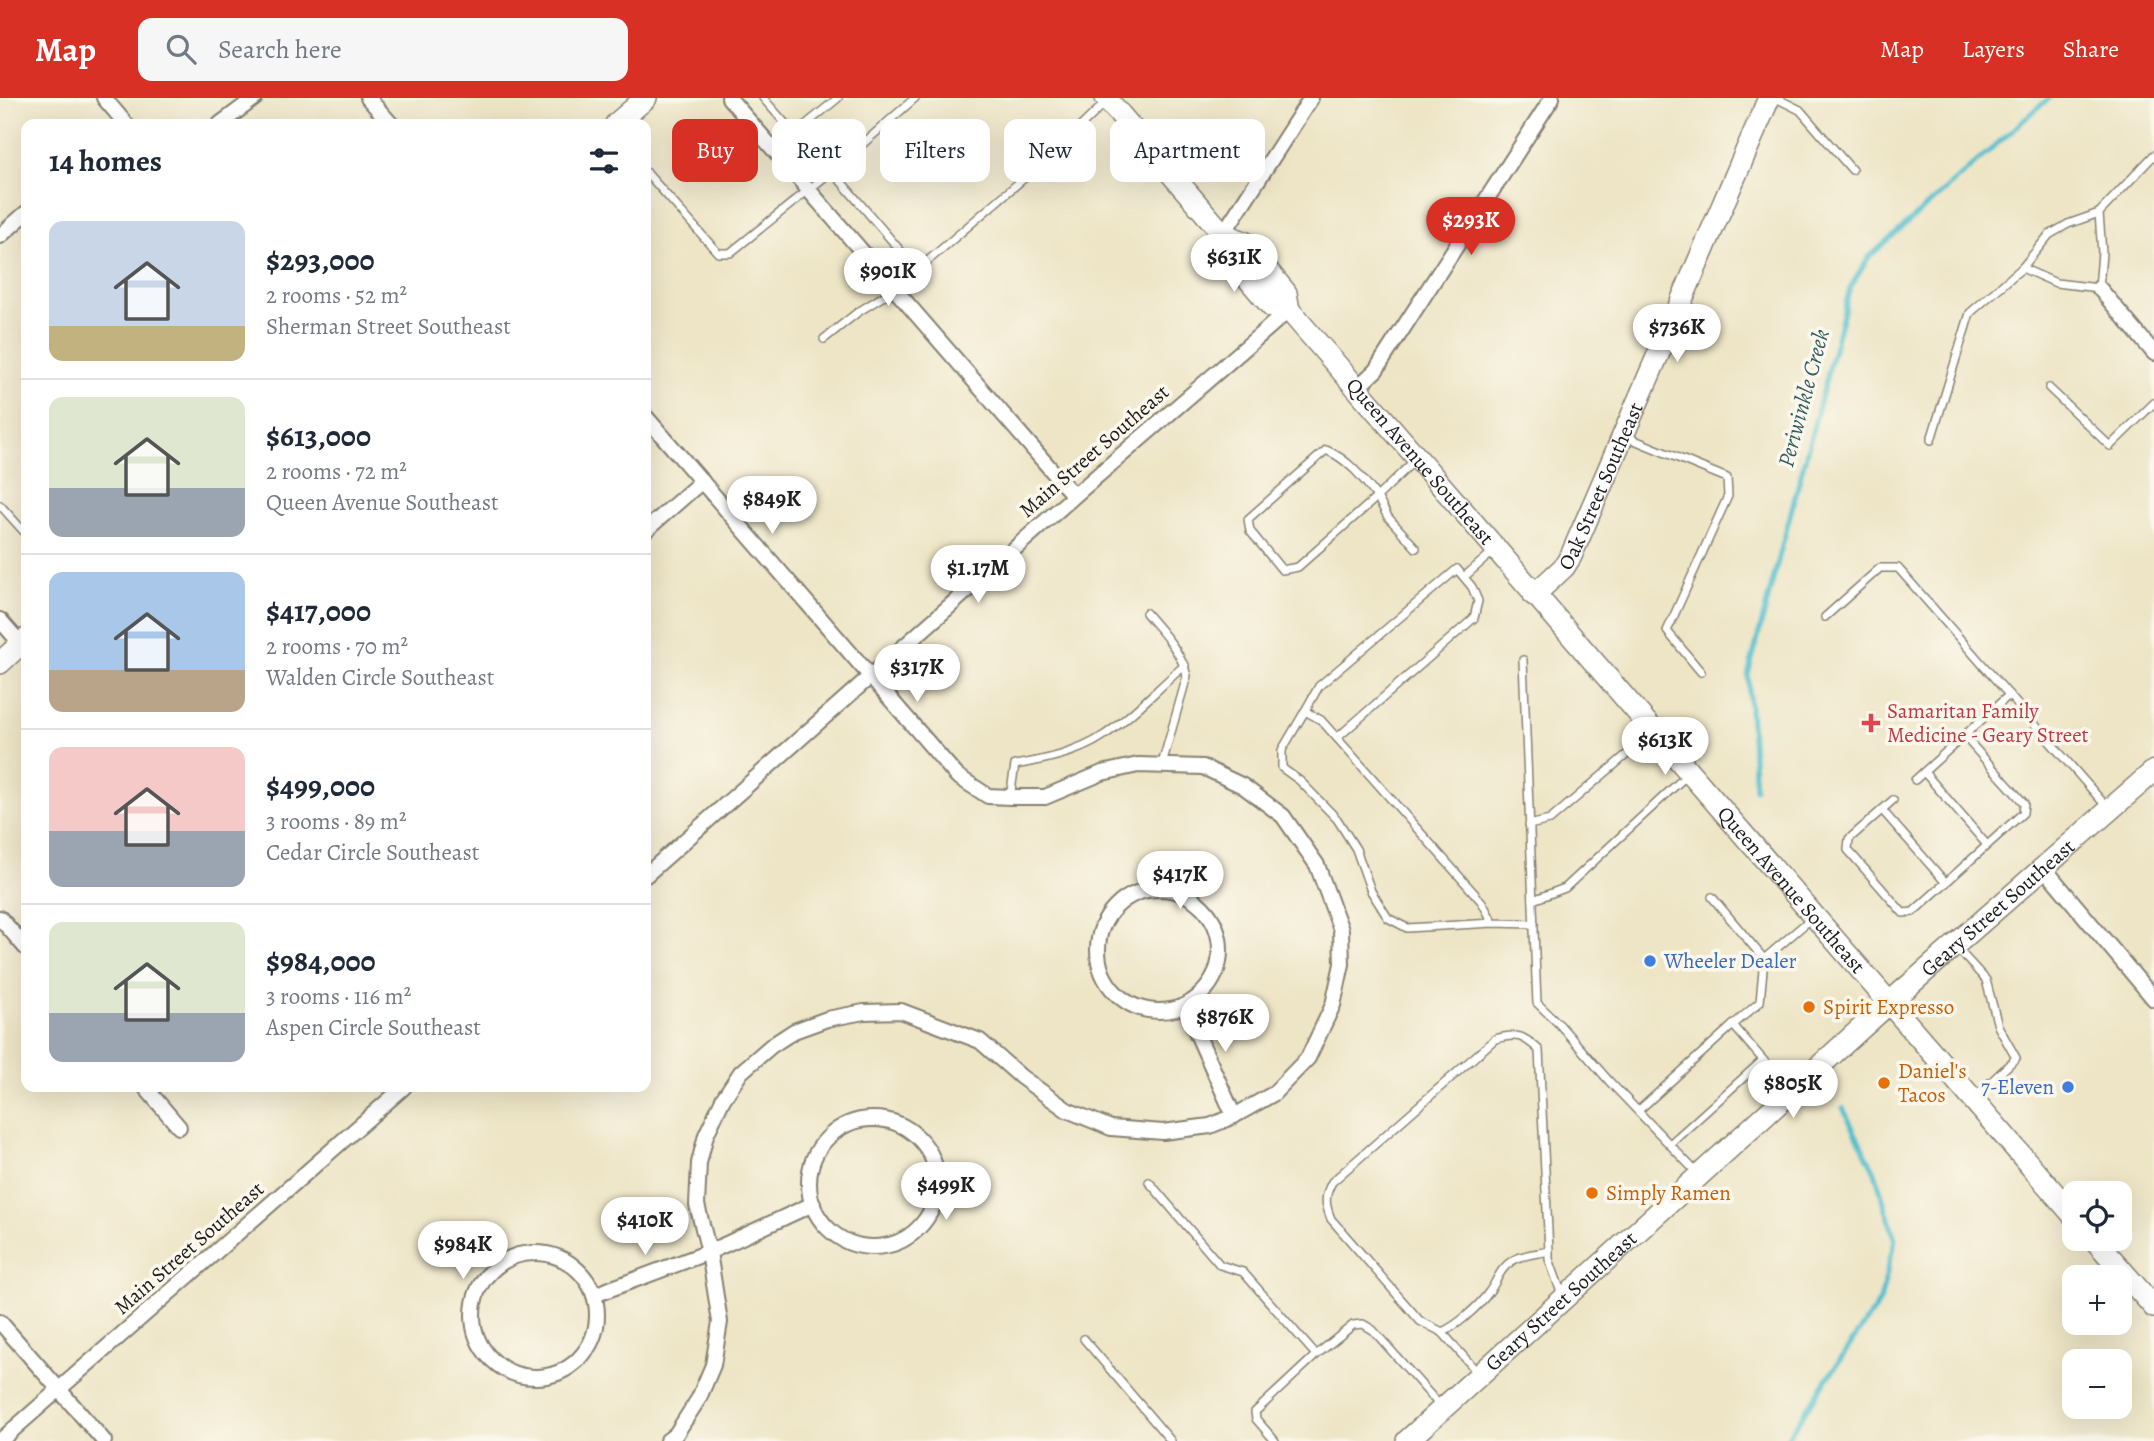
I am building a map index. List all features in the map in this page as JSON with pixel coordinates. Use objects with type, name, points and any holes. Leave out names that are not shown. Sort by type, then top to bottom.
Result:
[{"type":"main road","points":[[622,119],[646,98]]},
{"type":"main road","name":"Oak Street Southeast","points":[[1534,595],[1564,567],[1571,556],[1769,98]]},
{"type":"main road","name":"Queen Avenue Southeast","points":[[1107,99],[1223,234],[1244,242],[1286,293],[1289,310],[1356,389],[2062,1202]]},
{"type":"main road","points":[[0,663],[21,643]]},
{"type":"main road","name":"Geary Street Southeast","points":[[1407,1441],[1889,1003],[2154,771]]},
{"type":"main road","points":[[2105,1251],[2154,1307]]},
{"type":"street","points":[[104,98],[122,119]]},
{"type":"street","points":[[227,119],[255,98]]},
{"type":"street","points":[[368,98],[382,119]]},
{"type":"street","points":[[729,98],[1074,496]]},
{"type":"street","points":[[1223,234],[1311,98]]},
{"type":"street","points":[[1356,389],[1376,370],[1552,98]]},
{"type":"street","points":[[0,236],[21,217]]},
{"type":"street","points":[[2099,289],[2154,353]]},
{"type":"street","name":"Main Street Southeast","points":[[651,871],[1074,496],[1289,310]]},
{"type":"street","points":[[651,423],[957,776],[988,796],[1045,797],[1102,773],[1138,765],[1162,764],[1203,767],[1243,786],[1283,816],[1317,865],[1341,930],[1342,964],[1333,1005],[1308,1058],[1273,1094],[1210,1126],[1163,1132],[1111,1128],[1067,1110],[1021,1077],[980,1041],[901,1011],[864,1012],[827,1019],[794,1031],[771,1046],[741,1072],[723,1099],[706,1135],[699,1163],[697,1205],[709,1252],[720,1322],[713,1365],[699,1398],[676,1434],[667,1441]]},
{"type":"street","points":[[651,526],[702,481]]},
{"type":"street","points":[[0,620],[21,639]]},
{"type":"street","points":[[2044,868],[2154,999]]},
{"type":"street","points":[[1161,888],[1188,895],[1209,913],[1220,938],[1220,965],[1207,990],[1185,1007],[1158,1012],[1131,1005],[1110,987],[1104,975],[1099,962],[1099,934],[1112,910],[1134,893],[1161,888]]},
{"type":"street","points":[[0,918],[21,942]]},
{"type":"street","points":[[1185,1007],[1234,1116]]},
{"type":"street","points":[[149,1092],[179,1127]]},
{"type":"street","name":"Main Street Southeast","points":[[0,1441],[398,1092]]},
{"type":"street","points":[[880,1118],[905,1125],[924,1142],[936,1165],[938,1190],[930,1215],[914,1234],[891,1246],[866,1248],[841,1240],[822,1223],[813,1204],[809,1180],[816,1151],[832,1131],[855,1120],[880,1118]]},
{"type":"street","points":[[594,1295],[709,1252],[813,1204]]},
{"type":"street","points":[[538,1253],[562,1259],[581,1274],[594,1295],[597,1319],[591,1343],[577,1362],[556,1374],[532,1378],[508,1372],[489,1357],[476,1336],[473,1312],[479,1289],[493,1269],[514,1256],[538,1253]]},
{"type":"street","points":[[0,1322],[104,1441]]},
{"type":"lane","points":[[763,98],[783,119]]},
{"type":"lane","points":[[811,119],[838,98]]},
{"type":"lane","points":[[866,141],[915,98]]},
{"type":"lane","points":[[1776,98],[1801,110],[1852,170]]},
{"type":"lane","points":[[824,339],[858,312],[895,289],[1051,155],[1107,99]]},
{"type":"lane","points":[[1931,440],[1970,313],[2022,268],[2049,235],[2068,223],[2099,213],[2154,155]]},
{"type":"lane","points":[[651,178],[718,253],[730,254],[820,182]]},
{"type":"lane","points":[[841,182],[917,270]]},
{"type":"lane","points":[[2022,268],[2056,283],[2099,289],[2102,253],[2099,213]]},
{"type":"lane","points":[[2049,388],[2110,446],[2154,403]]},
{"type":"lane","points":[[1623,435],[1727,478],[1728,496],[1667,631],[1701,672]]},
{"type":"lane","points":[[1416,548],[1388,517],[1377,497],[1364,480],[1338,455],[1326,450],[1248,519],[1250,531],[1282,570],[1298,568],[1377,497],[1417,459]]},
{"type":"lane","points":[[0,505],[21,528]]},
{"type":"lane","points":[[1464,577],[1496,550]]},
{"type":"lane","points":[[1825,617],[1880,568],[1898,568],[2109,810]]},
{"type":"lane","points":[[1337,738],[1474,618],[1478,601],[1472,587],[1457,569],[1319,686],[1282,750],[1282,768],[1300,781],[1336,819],[1356,849],[1371,891],[1388,918],[1407,928],[1493,923],[1534,924]]},
{"type":"lane","points":[[1146,613],[1166,636],[1185,665],[1187,676],[1162,764]]},
{"type":"lane","points":[[1523,660],[1537,1003],[1700,1175]]},
{"type":"lane","points":[[1010,797],[1015,765],[1058,755],[1101,738],[1185,665]]},
{"type":"lane","points":[[1915,780],[2009,695]]},
{"type":"lane","points":[[1305,711],[1321,720],[1337,738],[1482,902],[1493,923]]},
{"type":"lane","points":[[1530,825],[1550,820],[1653,732]]},
{"type":"lane","points":[[1893,800],[1849,839],[1848,850],[1903,913],[1913,912],[2023,813],[2024,803],[1964,736]]},
{"type":"lane","points":[[1924,772],[1987,845]]},
{"type":"lane","points":[[1533,900],[1565,888],[1689,773]]},
{"type":"lane","points":[[1882,810],[1945,883]]},
{"type":"lane","points":[[1712,897],[1764,959]]},
{"type":"lane","points":[[1638,1111],[1760,1002],[1764,959],[1814,916]]},
{"type":"lane","points":[[1955,945],[1986,980],[1998,1026],[2016,1058],[1973,1099]]},
{"type":"lane","points":[[1732,1026],[1791,1093]]},
{"type":"lane","points":[[1480,1375],[1442,1332],[1420,1321],[1331,1219],[1325,1195],[1332,1182],[1496,1039],[1511,1035],[1527,1038],[1539,1050],[1549,1259],[1563,1299]]},
{"type":"lane","points":[[1670,1144],[1763,1060]]},
{"type":"lane","points":[[1149,1182],[1220,1265],[1243,1272],[1316,1355]]},
{"type":"lane","points":[[1442,1332],[1452,1328],[1489,1292],[1498,1274],[1510,1262],[1549,1251]]},
{"type":"lane","points":[[1275,1441],[1256,1419],[1255,1412],[1259,1406],[1353,1325],[1363,1324],[1373,1330],[1443,1408]]},
{"type":"lane","points":[[1084,1339],[1171,1441]]},
{"type":"waterway","name":"Periwinkle Creek","points":[[1755,789],[1748,675],[1850,288],[1869,257],[2049,98]]},
{"type":"waterway","name":"Periwinkle Creek","points":[[1785,1441],[1880,1301],[1895,1239],[1875,1172],[1843,1108]]},
{"type":"place","name":"Samaritan Family Medicine - Geary Street","points":[[1871,723]]},
{"type":"place","name":"Wheeler Dealer","points":[[1650,961]]},
{"type":"place","name":"Spirit Expresso","points":[[1809,1007]]},
{"type":"place","name":"Daniel's Tacos","points":[[1884,1083]]},
{"type":"place","name":"7-Eleven","points":[[2068,1087]]},
{"type":"place","name":"Simply Ramen","points":[[1592,1193]]}]
